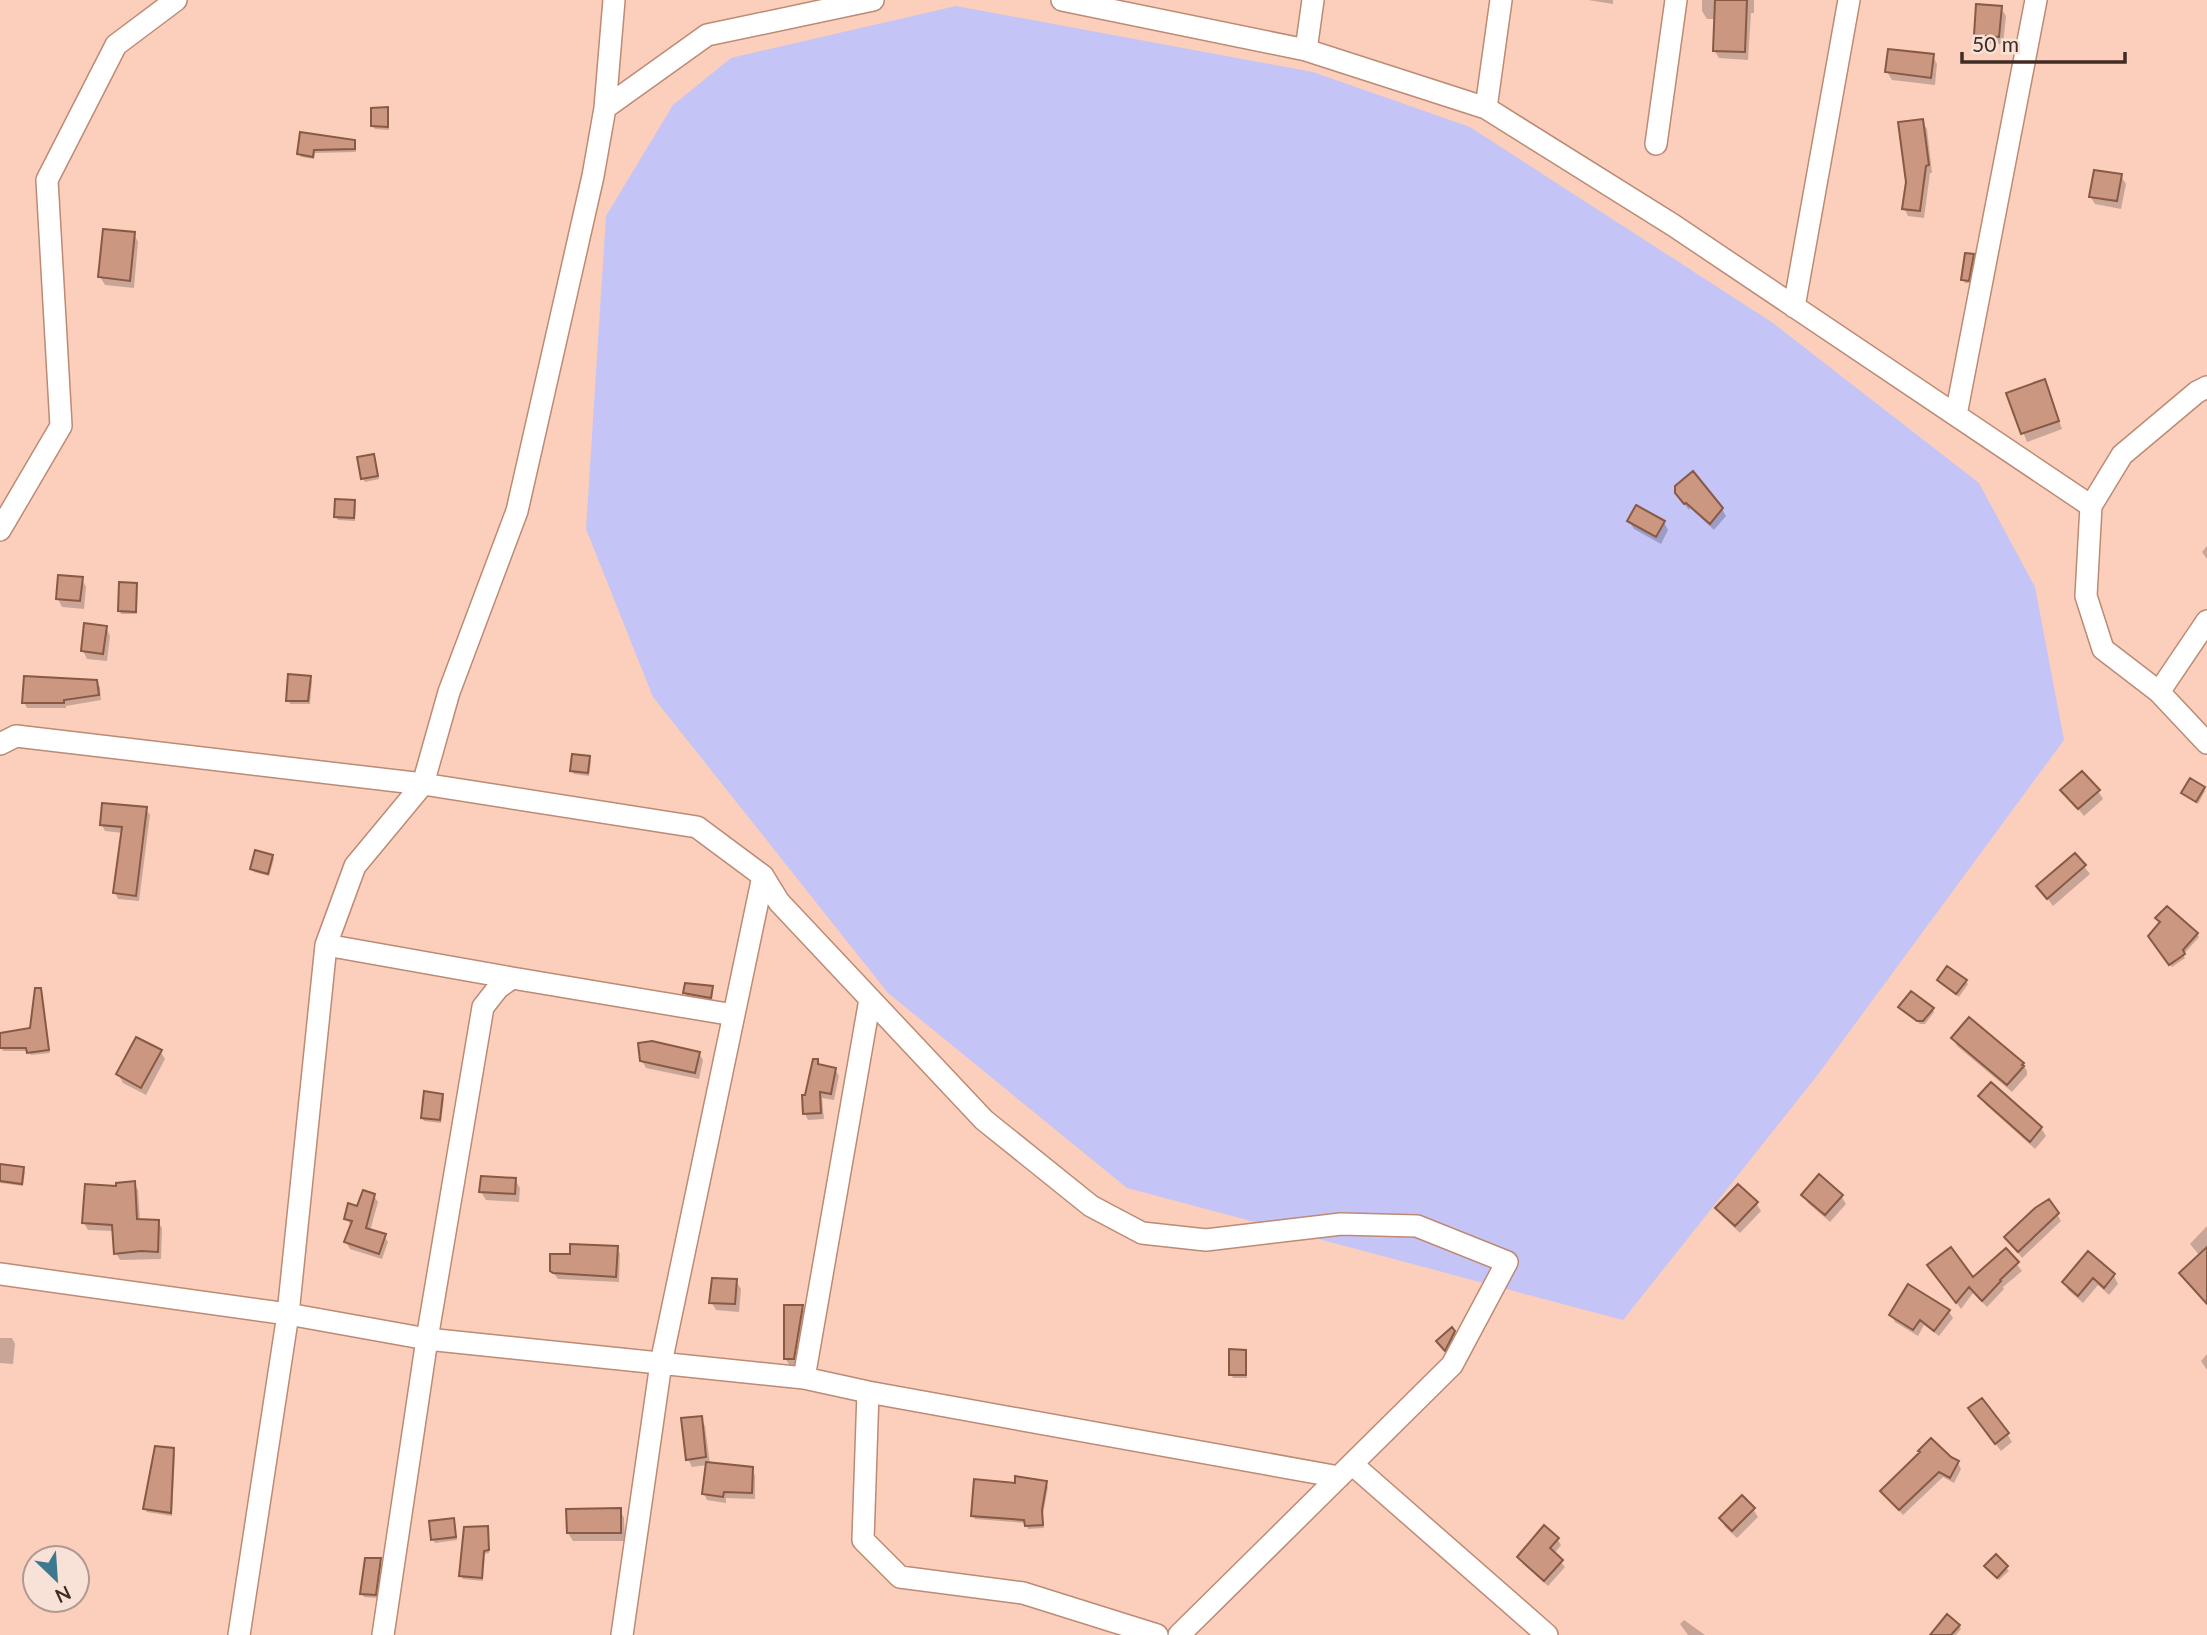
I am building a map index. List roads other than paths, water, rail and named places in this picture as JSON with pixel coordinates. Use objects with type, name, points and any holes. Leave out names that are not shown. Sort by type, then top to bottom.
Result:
[{"type":"street","points":[[0,530],[61,426],[47,180],[116,45],[176,0]]},
{"type":"street","points":[[239,1635],[288,1314],[326,945],[355,866],[423,784],[449,692],[517,511],[593,176],[605,108],[614,0]]},
{"type":"street","points":[[605,108],[707,35],[873,0]]},
{"type":"street","points":[[1062,0],[1306,50],[1486,107],[1673,225],[2091,506]]},
{"type":"street","points":[[1306,50],[1313,0]]},
{"type":"street","points":[[1486,107],[1501,0]]},
{"type":"street","points":[[1656,144],[1676,0]]},
{"type":"street","points":[[1794,307],[1849,0]]},
{"type":"street","points":[[1956,415],[2036,0]]},
{"type":"street","points":[[2207,387],[2197,392],[2122,455],[2091,506],[2087,596],[2103,649],[2159,692],[2207,743]]},
{"type":"street","points":[[2159,692],[2207,621]]},
{"type":"street","points":[[0,744],[16,736],[423,784],[697,827],[763,876],[779,902],[984,1120],[1091,1206],[1142,1233],[1206,1240],[1341,1224],[1417,1226],[1507,1262],[1452,1365],[1180,1635]]},
{"type":"street","points":[[622,1635],[661,1363],[763,876]]},
{"type":"street","points":[[326,945],[734,1015]]},
{"type":"street","points":[[383,1635],[427,1339],[483,1007],[498,988],[512,978]]},
{"type":"street","points":[[804,1378],[870,999]]},
{"type":"street","points":[[0,1274],[288,1314],[427,1339],[804,1378],[868,1392],[1346,1470],[1547,1635]]},
{"type":"street","points":[[868,1392],[863,1540],[900,1577],[1023,1593],[1157,1635]]}]
